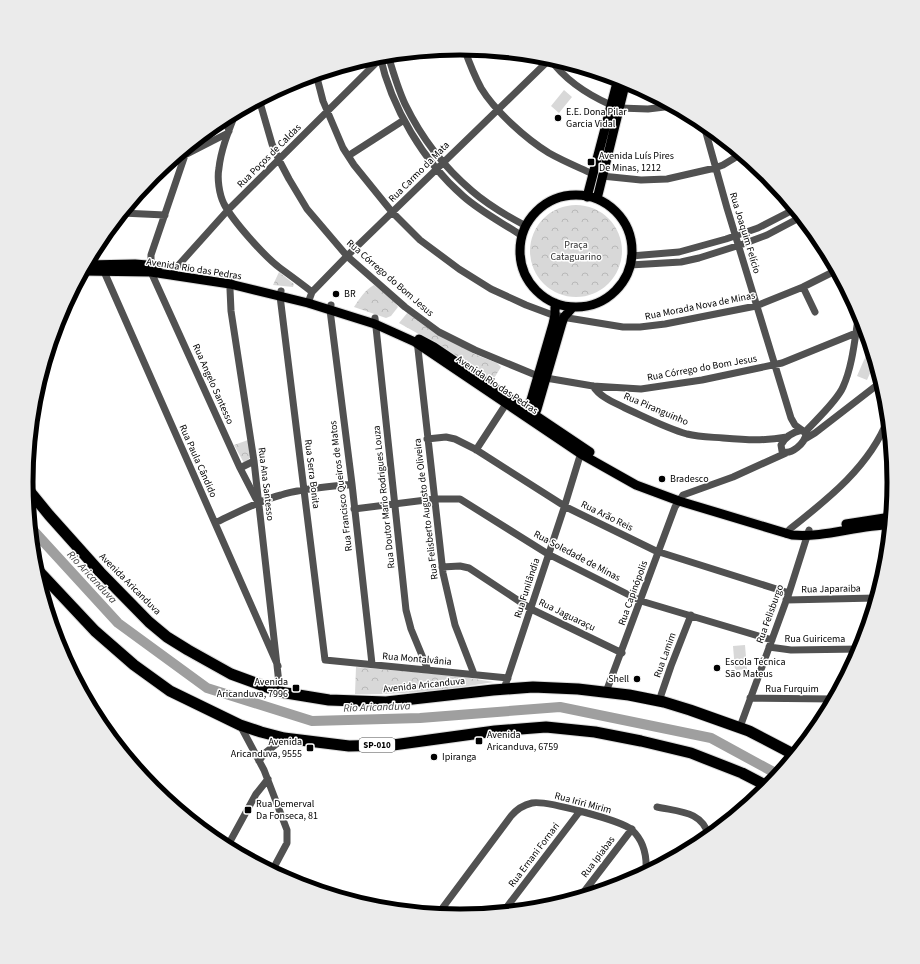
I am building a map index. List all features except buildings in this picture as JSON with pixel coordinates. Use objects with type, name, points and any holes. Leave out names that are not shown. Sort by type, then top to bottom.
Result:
[{"type":"highway","name":"Avenida Aricanduva","points":[[33,495],[100,572],[149,622],[188,650],[231,674],[280,692],[329,700],[386,702],[504,689],[578,689],[606,692],[659,701],[699,713],[740,727],[773,742],[791,752]]},
{"type":"highway","name":"SP-010","points":[[44,577],[95,631],[134,665],[170,691],[240,724],[261,732],[284,738],[349,746],[393,744],[495,730],[546,727],[595,732],[691,753],[742,772],[763,783]]},
{"type":"main road","points":[[597,199],[598,175],[615,106],[617,86]]},
{"type":"main road","points":[[615,106],[623,88]]},
{"type":"main road","points":[[587,197],[598,175]]},
{"type":"main road","points":[[577,195],[587,197],[597,199],[607,205],[624,222],[629,233],[631,244],[631,261],[628,272],[620,285],[609,296],[596,303],[573,307],[555,303],[538,292],[526,276],[520,256],[522,236],[526,226],[547,203],[566,196],[577,195]]},
{"type":"main road","name":"Avenida Rio das Pedras","points":[[90,269],[151,268],[231,282],[280,294],[310,298],[330,307],[375,321],[394,332],[434,347],[582,451],[636,485],[788,532],[808,533],[884,525]]},
{"type":"main road","points":[[542,377],[555,315],[555,303]]},
{"type":"main road","points":[[530,415],[564,317],[573,307]]},
{"type":"main road","name":"Avenida Rio das Pedras","points":[[418,341],[506,404],[530,415]]},
{"type":"main road","name":"Avenida Rio das Pedras","points":[[808,533],[885,518]]},
{"type":"street","points":[[467,55],[482,89],[498,109],[522,133],[535,144],[556,157],[598,175],[641,180],[666,179],[715,168],[737,157]]},
{"type":"street","points":[[390,61],[405,104],[413,119],[443,162],[471,191],[526,226]]},
{"type":"street","points":[[382,62],[395,104],[419,144],[444,177],[464,197],[522,236]]},
{"type":"street","name":"Rua Carmo da Mata","points":[[310,298],[347,256],[544,63]]},
{"type":"street","name":"Rua Poços de Caldas","points":[[174,272],[228,210],[373,64]]},
{"type":"street","points":[[557,66],[581,90],[615,106],[648,110],[665,107]]},
{"type":"street","name":"Rua Morada Nova de Minas","points":[[318,80],[327,112],[343,148],[354,165],[392,212],[420,240],[475,280],[526,305],[564,317],[623,327],[640,327],[756,306],[803,288],[832,272]]},
{"type":"street","name":"Rua Córrego do Bom Jesus","points":[[260,105],[272,144],[279,160],[307,209],[347,256],[405,307],[439,332],[475,350],[542,377],[593,386],[641,389],[702,380],[774,365],[789,361],[856,333]]},
{"type":"street","points":[[348,156],[404,120]]},
{"type":"street","points":[[233,121],[218,168],[223,203],[231,216],[272,261],[310,298]]},
{"type":"street","points":[[227,125],[229,132]]},
{"type":"street","points":[[193,149],[229,132]]},
{"type":"street","name":"Rua Joaquim Felício","points":[[706,133],[790,418],[804,434]]},
{"type":"street","points":[[151,268],[151,255],[185,155]]},
{"type":"street","points":[[631,261],[679,252],[736,236],[774,221],[790,211]]},
{"type":"street","points":[[128,213],[165,215]]},
{"type":"street","points":[[631,261],[681,262],[766,235],[796,219]]},
{"type":"street","name":"Rua Paula Cândido","points":[[102,268],[278,666]]},
{"type":"street","name":"Rua Angelo Santesso","points":[[151,268],[240,468],[258,503]]},
{"type":"street","name":"Rua Ana Santesso","points":[[231,282],[231,311],[254,461],[280,692]]},
{"type":"street","points":[[803,288],[815,312]]},
{"type":"street","name":"Rua Serra Bonita","points":[[280,294],[325,660]]},
{"type":"street","name":"Rua Francisco Queiros de Matos","points":[[330,307],[372,664]]},
{"type":"street","name":"Rua Doutor Mario Rodrigues Louza","points":[[375,321],[408,620],[410,629],[428,670]]},
{"type":"street","points":[[680,499],[688,492],[733,476],[767,461],[783,450],[796,448],[804,434],[843,387],[857,327]]},
{"type":"street","name":"Rua Felisberto Augusto de Oliveira","points":[[418,341],[442,567],[456,624],[474,674]]},
{"type":"street","name":"Rua Piranguinho","points":[[593,386],[597,392],[603,396],[634,412],[686,434],[703,437],[764,441],[774,443],[783,450]]},
{"type":"street","points":[[804,434],[816,433],[876,386]]},
{"type":"street","points":[[476,450],[506,404]]},
{"type":"street","name":"Rua Joaquim Felício","points":[[788,436],[790,418]]},
{"type":"street","points":[[788,532],[849,478],[866,458],[883,428]]},
{"type":"street","name":"Rua Piranguinho","points":[[764,441],[788,436],[795,432],[804,434]]},
{"type":"street","points":[[783,450],[782,443],[788,436]]},
{"type":"street","name":"Rua Arão Reis","points":[[428,439],[452,438],[476,450],[565,507],[659,552],[788,596]]},
{"type":"street","name":"Rua Funilândia","points":[[504,689],[565,507],[582,451]]},
{"type":"street","points":[[240,468],[254,461]]},
{"type":"street","points":[[215,523],[258,503],[280,495],[304,490],[352,484]]},
{"type":"street","name":"Rua Soledade de Minas","points":[[354,509],[434,499],[456,498],[463,500],[549,555],[641,601],[772,640]]},
{"type":"street","name":"Rua Capinópolis","points":[[606,692],[622,653],[675,507],[680,499]]},
{"type":"street","name":"Rua Felisburgo","points":[[740,727],[788,596],[808,533]]},
{"type":"street","name":"Rua Jaguaraçu","points":[[442,567],[460,566],[469,568],[531,609],[622,653]]},
{"type":"street","name":"Rua Japaraiba","points":[[788,596],[870,598]]},
{"type":"street","name":"Rua Lamim","points":[[659,701],[691,615]]},
{"type":"street","points":[[261,630],[268,630],[273,627]]},
{"type":"street","name":"Rua Guiricema","points":[[769,647],[791,650],[852,649]]},
{"type":"street","name":"Rua Montalvânia","points":[[325,660],[508,678]]},
{"type":"street","name":"Rua Furquim","points":[[750,698],[828,699]]},
{"type":"street","points":[[822,699],[826,702]]},
{"type":"street","points":[[240,724],[268,779],[287,830],[288,838],[274,866]]},
{"type":"street","points":[[259,761],[265,753],[284,738]]},
{"type":"street","points":[[230,842],[256,794],[268,779]]},
{"type":"street","name":"Rua Iriri Mirim","points":[[442,908],[517,809],[533,802],[558,805],[632,828]]},
{"type":"street","points":[[657,806],[692,814],[705,824],[707,830]]},
{"type":"street","name":"Rua Ernani Fornari","points":[[508,906],[580,811]]},
{"type":"street","points":[[632,828],[645,851],[647,866]]},
{"type":"street","name":"Rua Ipiabas","points":[[586,889],[632,828]]},
{"type":"street","points":[[592,882],[592,888]]},
{"type":"green space","points":[[564,90],[572,97],[559,113],[551,106]]},
{"type":"green space","name":"Praça Cataguarino","points":[[576,205],[593,209],[608,219],[618,234],[622,251],[618,268],[608,283],[593,293],[576,297],[559,293],[544,283],[534,268],[530,251],[534,234],[544,219],[559,209]]},
{"type":"green space","points":[[279,272],[294,284],[293,287],[273,285]]},
{"type":"green space","points":[[374,285],[394,301],[398,307],[391,316],[386,318],[354,307],[365,292]]},
{"type":"green space","points":[[408,312],[474,354],[497,363],[501,367],[493,380],[489,380],[442,347],[399,323]]},
{"type":"green space","points":[[867,354],[872,370],[867,380],[857,376]]},
{"type":"green space","points":[[248,440],[251,457],[244,463],[234,445]]},
{"type":"green space","points":[[745,645],[747,669],[735,670],[733,646]]},
{"type":"green space","points":[[356,667],[457,676],[494,682],[425,691],[390,694],[355,694]]},
{"type":"waterway","name":"Rio Aricanduva","points":[[37,534],[118,623],[207,688],[312,721],[420,718],[560,707],[711,738],[773,772]]},
{"type":"place","name":"E.E. Dona Pilar Garcia Vidal","points":[[558,118]]},
{"type":"place","name":"Avenida Luís Pires De Minas, 1212","points":[[591,162]]},
{"type":"place","name":"BR","points":[[336,294]]},
{"type":"place","name":"Bradesco","points":[[662,479]]},
{"type":"place","name":"Escola Técnica São Mateus","points":[[717,668]]},
{"type":"place","name":"Shell","points":[[637,679]]},
{"type":"place","name":"Avenida Aricanduva, 7996","points":[[296,688]]},
{"type":"place","name":"Avenida Aricanduva, 6759","points":[[479,741]]},
{"type":"place","name":"Avenida Aricanduva, 9555","points":[[310,748]]},
{"type":"place","name":"Ipiranga","points":[[434,757]]},
{"type":"place","name":"Rua Demerval Da Fonseca, 81","points":[[248,810]]}]
